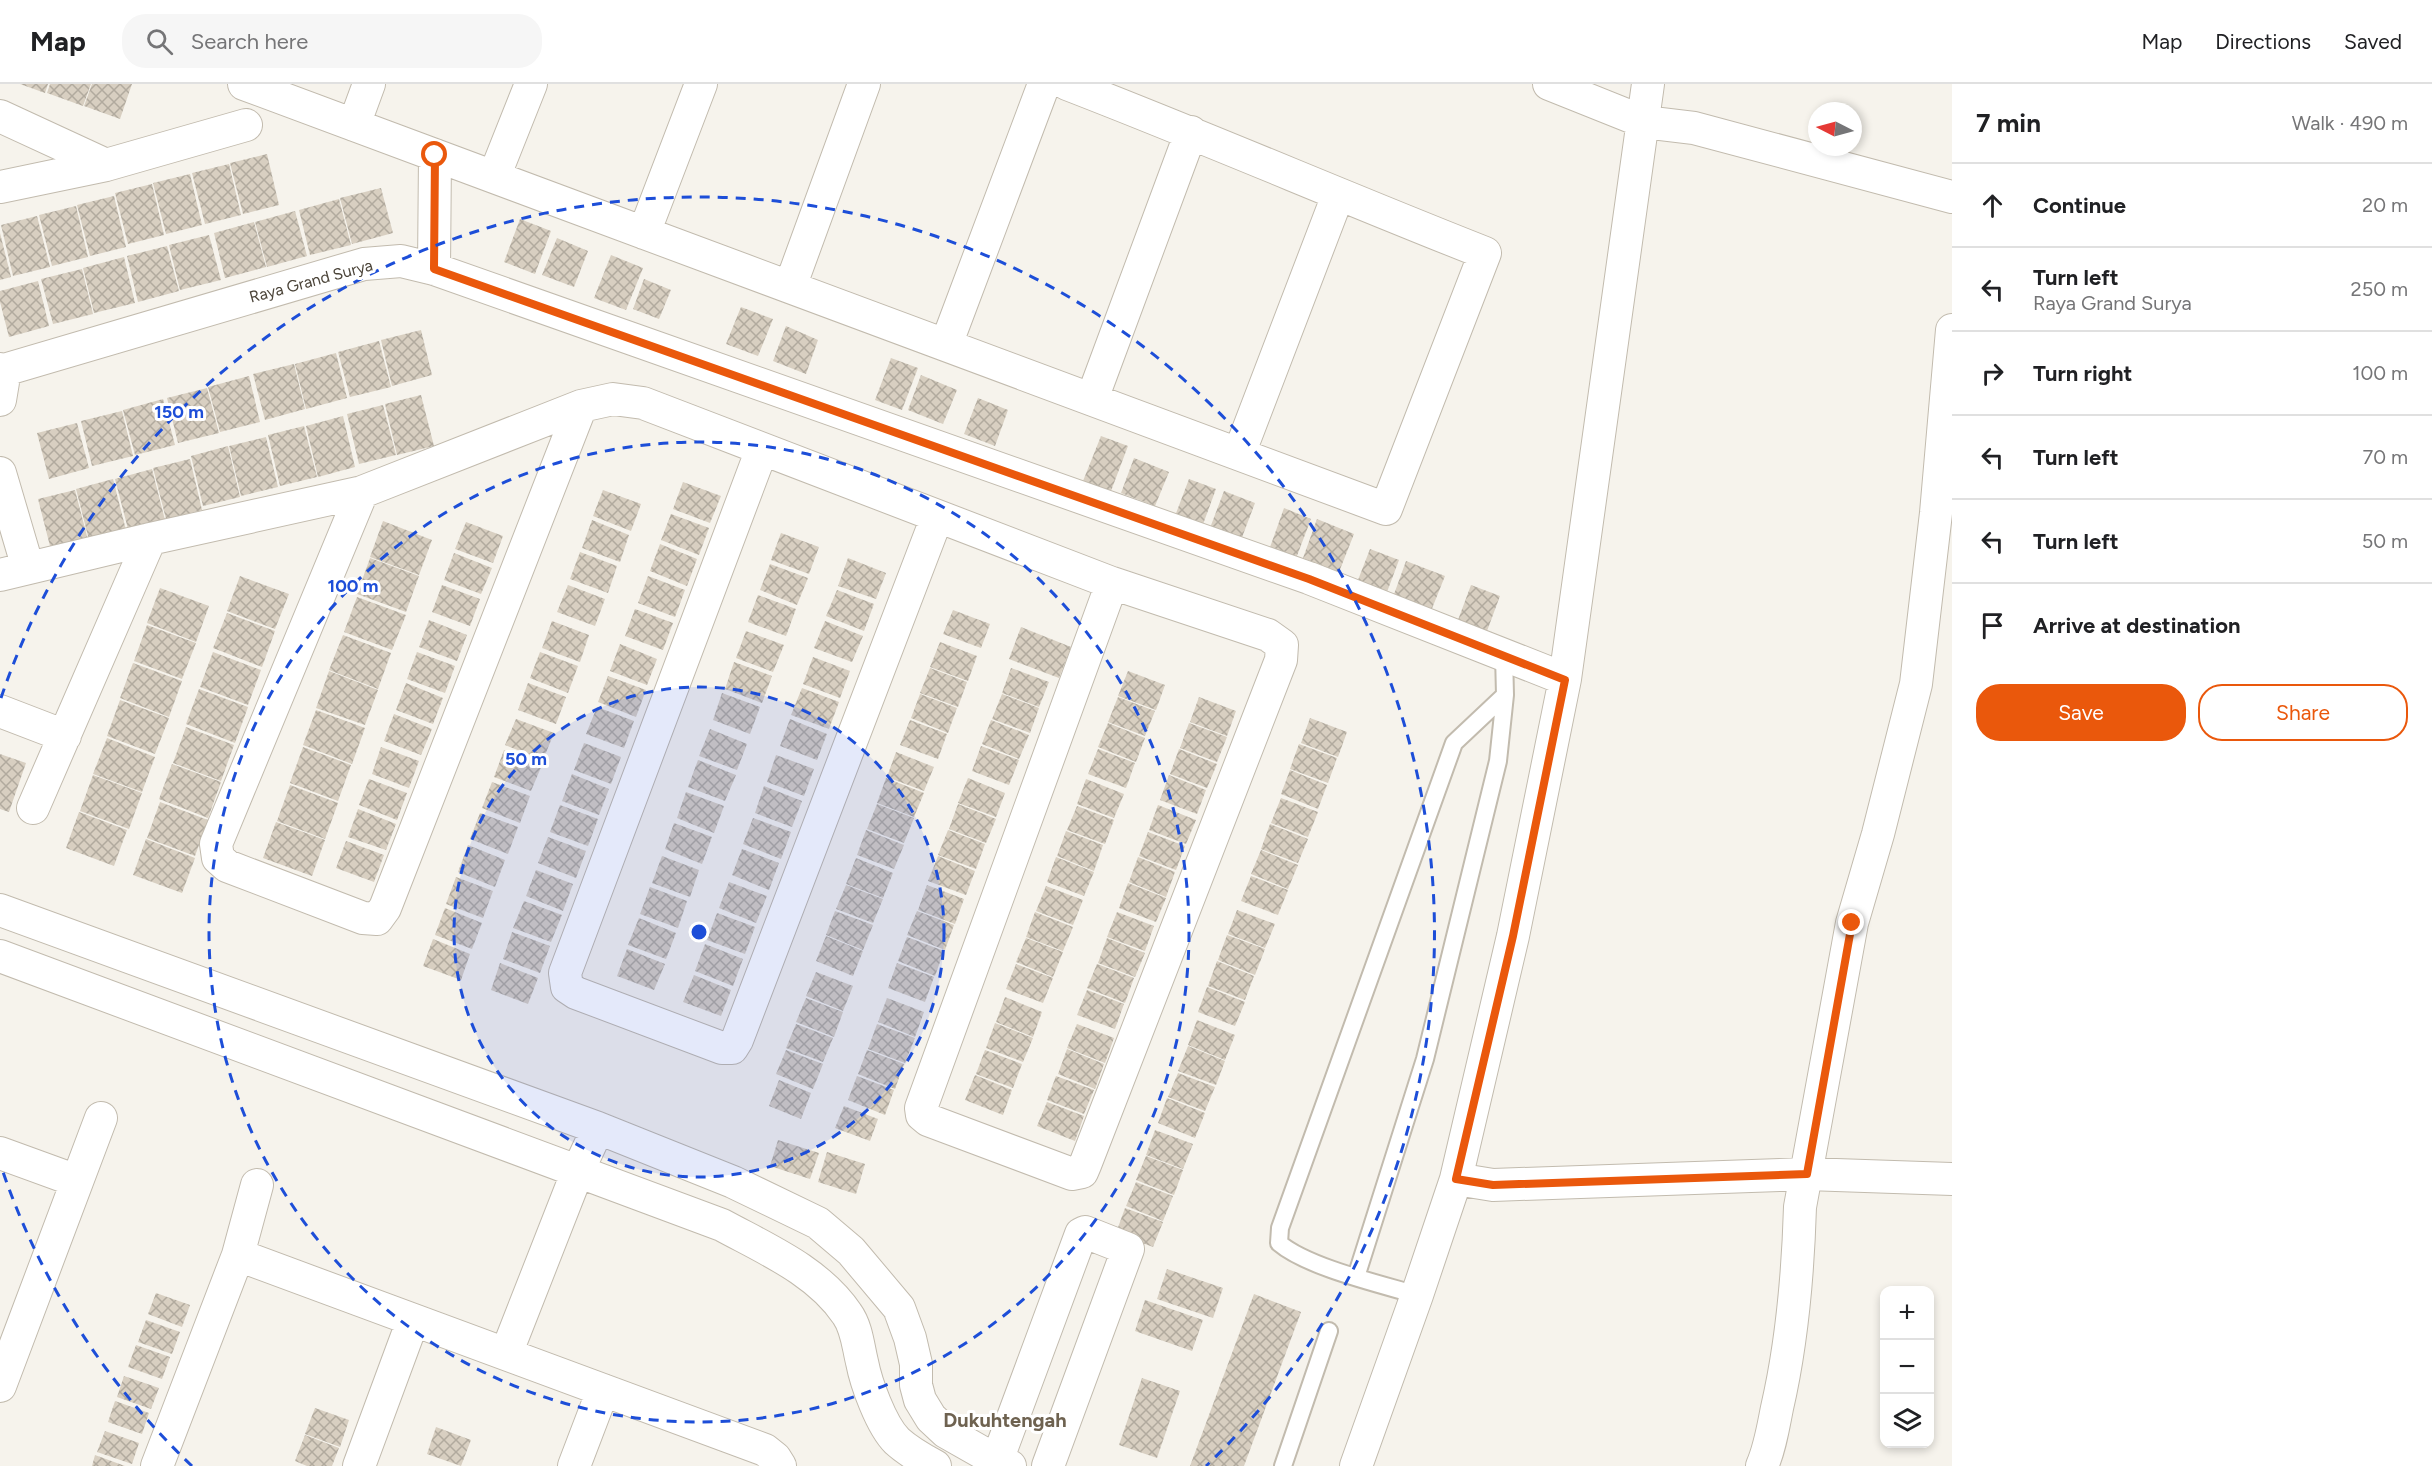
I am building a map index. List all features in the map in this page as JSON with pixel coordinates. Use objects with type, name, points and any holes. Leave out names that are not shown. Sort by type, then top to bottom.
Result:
[{"type":"street","points":[[244,84],[1386,509],[1485,253],[1338,195],[1191,132],[1067,84]]},
{"type":"street","points":[[354,125],[369,84]]},
{"type":"street","points":[[494,177],[531,84]]},
{"type":"street","points":[[644,233],[701,84]]},
{"type":"street","points":[[790,287],[864,84]]},
{"type":"street","points":[[946,345],[1044,84]]},
{"type":"street","points":[[1549,84],[1654,123],[1694,128],[1952,197]]},
{"type":"street","points":[[1356,1466],[1456,1179],[1513,936],[1565,680],[1654,123],[1647,84]]},
{"type":"street","points":[[0,116],[106,165]]},
{"type":"street","points":[[0,188],[106,165],[246,125]]},
{"type":"street","points":[[1092,399],[1191,132]]},
{"type":"street","points":[[434,269],[435,155]]},
{"type":"street","points":[[1239,454],[1338,195]]},
{"type":"street","name":"Raya Grand Surya","points":[[0,380],[364,264],[401,261],[434,269],[1298,574],[1565,680]]},
{"type":"street","points":[[1762,1466],[1767,1454],[1784,1375],[1799,1246],[1800,1206],[1852,923],[1878,834],[1916,684],[1936,513],[1952,330]]},
{"type":"street","points":[[0,473],[7,572],[362,492],[581,406],[613,399],[643,404],[1112,583],[1268,635],[1281,645],[1281,660],[1085,1165],[1082,1172],[1072,1174],[928,1120],[922,1115],[921,1108],[922,1098],[1112,583]]},
{"type":"street","points":[[362,492],[216,844],[218,858],[227,866],[363,918],[377,919],[385,908],[581,406]]},
{"type":"street","points":[[762,448],[565,973],[567,987],[576,993],[722,1048],[732,1048],[937,517]]},
{"type":"street","points":[[33,808],[150,539]]},
{"type":"street","points":[[0,711],[65,736]]},
{"type":"street","points":[[0,910],[598,1128],[733,1182],[818,1222],[851,1251],[899,1308],[910,1338],[916,1364],[916,1385],[920,1400],[931,1418],[946,1432],[1001,1464],[1081,1234],[1085,1232],[1128,1249],[1048,1466]]},
{"type":"street","points":[[0,956],[577,1173],[722,1225],[793,1264],[826,1289],[849,1315],[862,1365],[881,1416],[896,1440],[918,1457],[935,1466]]},
{"type":"street","points":[[0,1386],[101,1118]]},
{"type":"street","points":[[506,1354],[577,1173],[598,1128]]},
{"type":"street","points":[[0,1153],[77,1181]]},
{"type":"street","points":[[1456,1179],[1493,1185],[1807,1174],[1952,1179]]},
{"type":"street","points":[[157,1466],[238,1255],[257,1185]]},
{"type":"street","points":[[238,1255],[765,1450],[775,1458],[780,1466]]},
{"type":"street","points":[[359,1466],[413,1320]]},
{"type":"street","points":[[574,1466],[603,1390]]},
{"type":"lane","points":[[1356,1277],[1425,1059],[1498,761],[1505,695],[1504,654]]},
{"type":"lane","points":[[1417,1295],[1291,1254],[1279,1243],[1280,1228],[1454,743],[1505,695]]},
{"type":"lane","points":[[1283,1466],[1329,1331]]},
{"type":"building","points":[[20,84],[48,84],[45,93]]},
{"type":"building","points":[[50,84],[91,84],[83,106],[47,93]]},
{"type":"building","points":[[92,84],[132,84],[120,119],[84,106]]},
{"type":"building","points":[[267,154],[279,205],[243,214],[230,163]]},
{"type":"building","points":[[229,164],[241,215],[205,224],[192,173]]},
{"type":"building","points":[[190,174],[202,225],[166,234],[153,183]]},
{"type":"building","points":[[152,184],[164,235],[128,244],[115,193]]},
{"type":"building","points":[[381,188],[393,233],[352,244],[340,198]]},
{"type":"building","points":[[114,196],[126,247],[90,256],[77,205]]},
{"type":"building","points":[[339,199],[351,245],[310,255],[299,210]]},
{"type":"building","points":[[76,206],[88,257],[52,266],[39,215]]},
{"type":"building","points":[[295,211],[307,256],[267,267],[255,222]]},
{"type":"building","points":[[37,216],[50,267],[13,276],[1,225]]},
{"type":"building","points":[[520,219],[551,231],[535,274],[504,262]]},
{"type":"building","points":[[254,222],[266,267],[225,278],[214,233]]},
{"type":"building","points":[[0,233],[11,277],[0,280]]},
{"type":"building","points":[[209,235],[221,280],[180,290],[169,245]]},
{"type":"building","points":[[557,238],[588,251],[574,287],[542,275]]},
{"type":"building","points":[[167,246],[179,291],[138,302],[127,256]]},
{"type":"building","points":[[611,255],[643,268],[626,310],[594,298]]},
{"type":"building","points":[[124,257],[135,303],[94,313],[83,268]]},
{"type":"building","points":[[82,269],[93,314],[53,324],[41,279]]},
{"type":"building","points":[[644,279],[671,290],[659,319],[633,309]]},
{"type":"building","points":[[38,281],[49,326],[9,337],[0,302],[0,291]]},
{"type":"building","points":[[741,307],[773,319],[758,356],[726,344]]},
{"type":"building","points":[[786,326],[818,340],[806,374],[773,361]]},
{"type":"building","points":[[421,330],[432,375],[392,386],[381,340]]},
{"type":"building","points":[[379,341],[391,387],[350,397],[338,352]]},
{"type":"building","points":[[336,353],[347,398],[306,409],[295,364]]},
{"type":"building","points":[[891,358],[918,368],[902,410],[875,400]]},
{"type":"building","points":[[294,364],[305,409],[265,420],[253,374]]},
{"type":"building","points":[[921,375],[957,390],[943,424],[908,410]]},
{"type":"building","points":[[249,376],[260,422],[220,432],[208,387]]},
{"type":"building","points":[[207,388],[219,433],[178,443],[167,398]]},
{"type":"building","points":[[421,395],[434,446],[397,455],[385,404]]},
{"type":"building","points":[[978,398],[1008,410],[995,446],[964,434]]},
{"type":"building","points":[[163,399],[175,445],[135,455],[123,410]]},
{"type":"building","points":[[383,405],[396,455],[359,464],[347,414]]},
{"type":"building","points":[[122,411],[133,456],[92,466],[81,421]]},
{"type":"building","points":[[343,416],[355,467],[318,477],[306,426]]},
{"type":"building","points":[[77,423],[89,468],[49,479],[37,433]]},
{"type":"building","points":[[304,426],[317,477],[280,486],[268,435]]},
{"type":"building","points":[[1101,436],[1128,446],[1111,491],[1083,481]]},
{"type":"building","points":[[266,437],[278,487],[241,496],[229,446]]},
{"type":"building","points":[[228,446],[240,497],[203,506],[191,456]]},
{"type":"building","points":[[1134,458],[1169,472],[1155,506],[1121,493]]},
{"type":"building","points":[[190,459],[202,510],[166,519],[153,468]]},
{"type":"building","points":[[152,469],[165,520],[128,529],[115,479]]},
{"type":"building","points":[[113,479],[126,530],[89,540],[76,489]]},
{"type":"building","points":[[1189,479],[1216,489],[1202,527],[1175,516]]},
{"type":"building","points":[[683,482],[721,496],[710,523],[673,509]]},
{"type":"building","points":[[75,490],[88,540],[51,550],[38,499]]},
{"type":"building","points":[[603,490],[641,504],[631,531],[593,516]]},
{"type":"building","points":[[1224,491],[1255,503],[1241,540],[1210,528]]},
{"type":"building","points":[[1284,508],[1311,519],[1295,561],[1269,550]]},
{"type":"building","points":[[671,514],[709,528],[699,555],[661,540]]},
{"type":"building","points":[[1317,519],[1354,534],[1339,572],[1303,558]]},
{"type":"building","points":[[592,520],[629,535],[620,562],[582,548]]},
{"type":"building","points":[[383,521],[432,540],[419,575],[370,557]]},
{"type":"building","points":[[466,522],[503,536],[493,563],[455,549]]},
{"type":"building","points":[[781,533],[819,547],[809,574],[771,560]]},
{"type":"building","points":[[660,544],[697,559],[687,586],[650,571]]},
{"type":"building","points":[[1370,549],[1399,560],[1387,592],[1358,580]]},
{"type":"building","points":[[580,552],[617,566],[608,593],[570,579]]},
{"type":"building","points":[[454,553],[492,568],[481,594],[444,580]]},
{"type":"building","points":[[370,558],[419,576],[406,612],[357,594]]},
{"type":"building","points":[[848,558],[886,573],[876,599],[838,586]]},
{"type":"building","points":[[1406,561],[1445,576],[1431,611],[1393,597]]},
{"type":"building","points":[[770,564],[808,578],[797,605],[760,590]]},
{"type":"building","points":[[240,576],[289,594],[275,629],[227,611]]},
{"type":"building","points":[[648,576],[685,590],[675,617],[638,603]]},
{"type":"building","points":[[442,585],[480,599],[470,626],[432,612]]},
{"type":"building","points":[[568,585],[605,599],[595,626],[557,612]]},
{"type":"building","points":[[1471,585],[1500,596],[1487,631],[1458,620]]},
{"type":"building","points":[[160,588],[209,606],[196,642],[147,623]]},
{"type":"building","points":[[837,590],[874,604],[864,631],[826,616]]},
{"type":"building","points":[[758,595],[796,609],[786,636],[748,622]]},
{"type":"building","points":[[357,597],[406,615],[392,650],[344,632]]},
{"type":"building","points":[[635,609],[673,623],[663,650],[625,636]]},
{"type":"building","points":[[953,610],[990,624],[981,648],[943,634]]},
{"type":"building","points":[[227,613],[275,631],[262,667],[213,648]]},
{"type":"building","points":[[429,620],[467,635],[457,661],[419,647]]},
{"type":"building","points":[[552,621],[589,635],[580,662],[542,648]]},
{"type":"building","points":[[825,621],[863,636],[852,662],[814,648]]},
{"type":"building","points":[[147,625],[196,643],[182,679],[134,661]]},
{"type":"building","points":[[1021,627],[1071,647],[1059,678],[1009,659]]},
{"type":"building","points":[[746,631],[784,645],[773,672],[736,658]]},
{"type":"building","points":[[343,635],[391,653],[378,689],[329,670]]},
{"type":"building","points":[[940,642],[977,656],[968,681],[930,667]]},
{"type":"building","points":[[620,644],[657,659],[647,685],[610,671]]},
{"type":"building","points":[[213,652],[261,670],[248,705],[200,687]]},
{"type":"building","points":[[417,652],[455,666],[445,693],[407,679]]},
{"type":"building","points":[[540,652],[578,666],[568,693],[530,678]]},
{"type":"building","points":[[813,657],[850,671],[840,698],[803,684]]},
{"type":"building","points":[[734,662],[772,676],[762,703],[725,689]]},
{"type":"building","points":[[133,663],[182,681],[169,717],[120,698]]},
{"type":"building","points":[[930,668],[967,682],[958,707],[920,693]]},
{"type":"building","points":[[1011,668],[1049,682],[1039,707],[1002,693]]},
{"type":"building","points":[[329,671],[378,690],[365,725],[316,708]]},
{"type":"building","points":[[1128,671],[1165,685],[1156,710],[1118,696]]},
{"type":"building","points":[[608,676],[646,690],[636,717],[598,702]]},
{"type":"building","points":[[406,683],[443,698],[433,724],[396,710]]},
{"type":"building","points":[[528,683],[566,697],[556,724],[518,710]]},
{"type":"building","points":[[802,688],[839,702],[829,729],[791,715]]},
{"type":"building","points":[[199,689],[248,707],[235,743],[186,724]]},
{"type":"building","points":[[722,693],[760,707],[750,734],[713,720]]},
{"type":"building","points":[[920,694],[957,708],[948,733],[911,718]]},
{"type":"building","points":[[1002,694],[1039,708],[1030,733],[992,719]]},
{"type":"building","points":[[1118,697],[1155,711],[1145,736],[1108,722]]},
{"type":"building","points":[[1199,697],[1236,711],[1227,736],[1190,722]]},
{"type":"building","points":[[120,700],[169,718],[155,754],[107,736]]},
{"type":"building","points":[[597,707],[634,721],[624,748],[586,734]]},
{"type":"building","points":[[316,710],[365,728],[352,764],[303,745]]},
{"type":"building","points":[[394,714],[432,729],[421,755],[384,741]]},
{"type":"building","points":[[1310,718],[1347,732],[1338,757],[1301,743]]},
{"type":"building","points":[[516,719],[554,733],[543,760],[505,745]]},
{"type":"building","points":[[790,719],[827,734],[817,760],[780,746]]},
{"type":"building","points":[[910,720],[947,734],[938,759],[900,745]]},
{"type":"building","points":[[991,720],[1029,735],[1019,759],[982,744]]},
{"type":"building","points":[[1108,723],[1145,738],[1136,762],[1098,747]]},
{"type":"building","points":[[1189,723],[1227,737],[1217,762],[1180,748]]},
{"type":"building","points":[[186,727],[234,745],[221,781],[173,763]]},
{"type":"building","points":[[710,729],[747,744],[737,770],[699,756]]},
{"type":"building","points":[[107,738],[155,757],[142,792],[93,774]]},
{"type":"building","points":[[584,743],[621,757],[611,784],[574,770]]},
{"type":"building","points":[[1299,744],[1337,758],[1328,783],[1290,769]]},
{"type":"building","points":[[981,746],[1019,760],[1009,785],[972,771]]},
{"type":"building","points":[[303,747],[351,765],[338,801],[290,783]]},
{"type":"building","points":[[381,747],[419,761],[409,788],[372,774]]},
{"type":"building","points":[[1098,749],[1135,763],[1126,788],[1088,774]]},
{"type":"building","points":[[1179,749],[1217,764],[1207,788],[1170,774]]},
{"type":"building","points":[[504,750],[542,765],[531,791],[494,777]]},
{"type":"building","points":[[896,752],[934,767],[924,791],[887,777]]},
{"type":"building","points":[[0,754],[26,763],[9,812],[0,809]]},
{"type":"building","points":[[776,755],[814,769],[804,796],[767,782]]},
{"type":"building","points":[[698,760],[736,775],[725,801],[688,787]]},
{"type":"building","points":[[172,764],[221,782],[208,818],[159,799]]},
{"type":"building","points":[[1290,770],[1327,785],[1318,809],[1281,794]]},
{"type":"building","points":[[572,774],[609,789],[599,815],[562,801]]},
{"type":"building","points":[[93,775],[142,793],[129,829],[80,811]]},
{"type":"building","points":[[1169,775],[1206,790],[1197,814],[1160,800]]},
{"type":"building","points":[[886,778],[924,793],[914,817],[877,803]]},
{"type":"building","points":[[968,778],[1005,793],[996,817],[958,803]]},
{"type":"building","points":[[369,779],[407,793],[397,820],[359,805]]},
{"type":"building","points":[[1086,779],[1124,794],[1114,818],[1077,804]]},
{"type":"building","points":[[492,782],[530,796],[520,823],[482,808]]},
{"type":"building","points":[[290,785],[338,803],[325,839],[277,821]]},
{"type":"building","points":[[764,786],[802,801],[792,827],[755,813]]},
{"type":"building","points":[[686,792],[724,806],[714,833],[677,818]]},
{"type":"building","points":[[1281,798],[1318,812],[1308,837],[1271,823]]},
{"type":"building","points":[[160,802],[208,820],[195,856],[147,838]]},
{"type":"building","points":[[877,804],[914,818],[904,843],[867,829]]},
{"type":"building","points":[[958,804],[996,819],[986,843],[949,829]]},
{"type":"building","points":[[560,805],[598,819],[588,846],[550,832]]},
{"type":"building","points":[[1158,805],[1196,820],[1186,844],[1149,830]]},
{"type":"building","points":[[1077,806],[1114,820],[1105,844],[1067,830]]},
{"type":"building","points":[[358,809],[396,824],[386,850],[348,837]]},
{"type":"building","points":[[79,812],[127,830],[114,866],[66,848]]},
{"type":"building","points":[[480,813],[518,827],[508,854],[470,839]]},
{"type":"building","points":[[753,818],[791,832],[781,859],[743,844]]},
{"type":"building","points":[[276,822],[325,840],[312,876],[263,858]]},
{"type":"building","points":[[674,823],[712,837],[702,864],[665,849]]},
{"type":"building","points":[[1270,824],[1308,839],[1298,863],[1261,849]]},
{"type":"building","points":[[866,830],[904,845],[894,869],[857,855]]},
{"type":"building","points":[[948,830],[985,844],[976,869],[938,855]]},
{"type":"building","points":[[1066,831],[1103,845],[1094,871],[1057,856]]},
{"type":"building","points":[[1148,832],[1185,846],[1176,870],[1139,856]]},
{"type":"building","points":[[548,837],[586,851],[576,878],[538,863]]},
{"type":"building","points":[[146,839],[195,858],[182,893],[133,875]]},
{"type":"building","points":[[346,841],[384,855],[374,882],[336,868]]},
{"type":"building","points":[[468,845],[505,860],[495,887],[458,872]]},
{"type":"building","points":[[742,849],[779,863],[769,890],[732,875]]},
{"type":"building","points":[[1261,850],[1298,865],[1288,889],[1251,874]]},
{"type":"building","points":[[662,856],[699,870],[690,897],[652,883]]},
{"type":"building","points":[[938,856],[975,871],[966,895],[928,881]]},
{"type":"building","points":[[1056,857],[1094,872],[1084,896],[1047,882]]},
{"type":"building","points":[[1138,857],[1175,872],[1166,897],[1129,882]]},
{"type":"building","points":[[856,858],[893,873],[883,898],[846,884]]},
{"type":"building","points":[[536,870],[573,884],[563,911],[526,896]]},
{"type":"building","points":[[1251,876],[1288,890],[1278,915],[1241,901]]},
{"type":"building","points":[[456,877],[493,891],[483,918],[446,904]]},
{"type":"building","points":[[729,882],[767,896],[756,923],[719,908]]},
{"type":"building","points":[[1128,883],[1166,898],[1156,922],[1119,908]]},
{"type":"building","points":[[846,885],[883,899],[873,923],[836,909]]},
{"type":"building","points":[[927,885],[964,899],[955,924],[918,910]]},
{"type":"building","points":[[1046,886],[1083,900],[1073,925],[1036,911]]},
{"type":"building","points":[[650,887],[687,901],[678,928],[640,914]]},
{"type":"building","points":[[524,901],[562,915],[551,942],[513,928]]},
{"type":"building","points":[[445,908],[482,923],[472,949],[435,935]]},
{"type":"building","points":[[1237,910],[1275,924],[1265,948],[1228,934]]},
{"type":"building","points":[[835,911],[873,925],[863,950],[826,935]]},
{"type":"building","points":[[917,911],[954,925],[945,950],[907,935]]},
{"type":"building","points":[[1035,912],[1073,927],[1063,951],[1026,937]]},
{"type":"building","points":[[1117,912],[1154,926],[1145,951],[1107,937]]},
{"type":"building","points":[[717,913],[755,927],[745,954],[707,940]]},
{"type":"building","points":[[639,918],[676,933],[666,959],[628,945]]},
{"type":"building","points":[[512,932],[550,946],[540,973],[503,959]]},
{"type":"building","points":[[1227,935],[1265,949],[1255,975],[1218,960]]},
{"type":"building","points":[[826,936],[863,951],[853,976],[816,961]]},
{"type":"building","points":[[907,937],[944,951],[935,976],[898,961]]},
{"type":"building","points":[[1026,938],[1063,952],[1053,977],[1016,962]]},
{"type":"building","points":[[1107,938],[1145,953],[1135,977],[1098,963]]},
{"type":"building","points":[[433,939],[470,954],[461,980],[423,966]]},
{"type":"building","points":[[705,944],[743,959],[733,986],[695,971]]},
{"type":"building","points":[[627,949],[665,964],[654,990],[617,976]]},
{"type":"building","points":[[1217,961],[1254,976],[1245,1000],[1208,986]]},
{"type":"building","points":[[500,963],[538,978],[528,1004],[491,990]]},
{"type":"building","points":[[897,963],[934,977],[925,1002],[888,988]]},
{"type":"building","points":[[1016,964],[1053,978],[1043,1003],[1006,989]]},
{"type":"building","points":[[1097,964],[1134,978],[1125,1003],[1087,988]]},
{"type":"building","points":[[816,972],[853,986],[843,1011],[806,996]]},
{"type":"building","points":[[694,975],[731,990],[721,1016],[683,1002]]},
{"type":"building","points":[[1207,987],[1245,1002],[1235,1026],[1198,1012]]},
{"type":"building","points":[[1087,990],[1124,1004],[1115,1029],[1077,1015]]},
{"type":"building","points":[[1005,997],[1042,1012],[1033,1037],[996,1022]]},
{"type":"building","points":[[806,998],[843,1012],[834,1037],[796,1022]]},
{"type":"building","points":[[887,998],[924,1012],[915,1037],[878,1022]]},
{"type":"building","points":[[1197,1020],[1235,1035],[1225,1060],[1188,1045]]},
{"type":"building","points":[[995,1023],[1033,1038],[1023,1062],[986,1048]]},
{"type":"building","points":[[796,1024],[833,1038],[823,1062],[786,1048]]},
{"type":"building","points":[[877,1024],[915,1038],[905,1063],[868,1049]]},
{"type":"building","points":[[1077,1024],[1114,1038],[1105,1063],[1067,1048]]},
{"type":"building","points":[[1188,1046],[1225,1061],[1216,1085],[1178,1071]]},
{"type":"building","points":[[1067,1049],[1104,1064],[1095,1089],[1058,1074]]},
{"type":"building","points":[[786,1050],[823,1064],[813,1089],[776,1074]]},
{"type":"building","points":[[867,1050],[904,1064],[895,1089],[858,1074]]},
{"type":"building","points":[[985,1050],[1022,1064],[1013,1088],[976,1074]]},
{"type":"building","points":[[1178,1073],[1215,1087],[1205,1111],[1168,1097]]},
{"type":"building","points":[[975,1075],[1012,1090],[1003,1115],[965,1100]]},
{"type":"building","points":[[857,1076],[894,1090],[885,1115],[848,1100]]},
{"type":"building","points":[[1056,1076],[1094,1090],[1084,1114],[1047,1100]]},
{"type":"building","points":[[779,1080],[811,1093],[801,1119],[769,1106]]},
{"type":"building","points":[[1167,1098],[1205,1113],[1195,1138],[1158,1123]]},
{"type":"building","points":[[1047,1102],[1084,1116],[1075,1141],[1037,1126]]},
{"type":"building","points":[[844,1106],[878,1119],[870,1141],[835,1128]]},
{"type":"building","points":[[1155,1130],[1193,1144],[1183,1169],[1146,1155]]},
{"type":"building","points":[[778,1140],[819,1153],[810,1179],[770,1166]]},
{"type":"building","points":[[827,1152],[865,1164],[856,1194],[818,1182]]},
{"type":"building","points":[[1146,1156],[1183,1170],[1174,1195],[1136,1180]]},
{"type":"building","points":[[1136,1182],[1173,1196],[1163,1221],[1126,1206]]},
{"type":"building","points":[[1125,1208],[1163,1222],[1153,1247],[1116,1233]]},
{"type":"building","points":[[1167,1269],[1223,1288],[1213,1318],[1157,1299]]},
{"type":"building","points":[[156,1293],[190,1305],[182,1327],[148,1314]]},
{"type":"building","points":[[1254,1294],[1301,1312],[1244,1466],[1190,1466]]},
{"type":"building","points":[[1145,1300],[1203,1320],[1192,1351],[1135,1331]]},
{"type":"building","points":[[146,1320],[180,1332],[172,1354],[138,1342]]},
{"type":"building","points":[[136,1345],[170,1357],[162,1379],[128,1367]]},
{"type":"building","points":[[124,1376],[159,1388],[151,1409],[117,1397]]},
{"type":"building","points":[[1142,1378],[1180,1391],[1157,1458],[1119,1445]]},
{"type":"building","points":[[115,1401],[149,1413],[142,1434],[108,1422]]},
{"type":"building","points":[[315,1408],[349,1420],[340,1447],[305,1434]]},
{"type":"building","points":[[436,1427],[471,1440],[461,1466],[427,1454]]},
{"type":"building","points":[[105,1431],[139,1443],[132,1464],[97,1452]]},
{"type":"building","points":[[305,1435],[339,1448],[332,1466],[307,1466],[295,1461]]},
{"type":"building","points":[[95,1455],[125,1466],[92,1466]]},
{"type":"district","name":"Dukuhtengah","points":[[1005,1420]]},
{"type":"route","points":[[435,155],[434,269],[1309,579],[1565,680],[1513,936],[1456,1179],[1493,1185],[1807,1174],[1852,923]]}]
